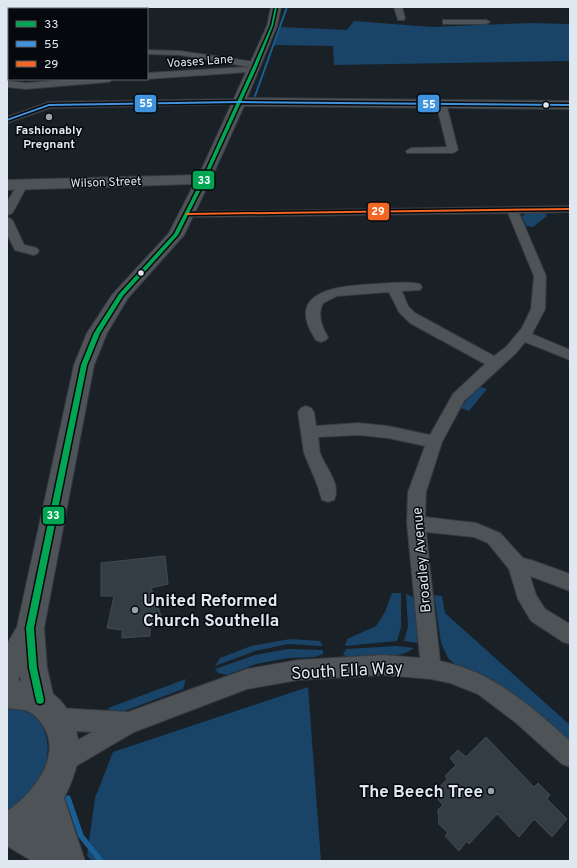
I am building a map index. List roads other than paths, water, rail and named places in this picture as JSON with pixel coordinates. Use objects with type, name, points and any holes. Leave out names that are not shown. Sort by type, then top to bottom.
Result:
[{"type":"main road","points":[[68,861],[33,844],[8,829],[30,815],[47,796],[57,779],[63,761],[64,739],[49,710],[33,668],[30,628],[84,365],[97,333],[121,295],[176,235],[204,179],[255,67],[272,26],[276,7]]},
{"type":"main road","points":[[239,102],[570,105]]},
{"type":"main road","name":"Wilson Street","points":[[7,185],[204,179]]},
{"type":"main road","points":[[7,672],[30,628]]},
{"type":"main road","points":[[7,694],[25,695],[49,710]]},
{"type":"main road","points":[[47,796],[68,861]]},
{"type":"street","points":[[398,7],[401,18]]},
{"type":"street","points":[[446,22],[463,17],[486,22]]},
{"type":"street","points":[[148,52],[180,53],[255,67]]},
{"type":"street","name":"Voases Lane","points":[[148,76],[255,67]]},
{"type":"street","points":[[7,84],[26,86],[97,80]]},
{"type":"street","points":[[7,120],[49,105],[239,102]]},
{"type":"street","points":[[411,151],[454,150],[447,130],[441,103]]},
{"type":"street","points":[[7,212],[23,184]]},
{"type":"street","points":[[187,214],[570,209]]},
{"type":"street","name":"Broadley Avenue","points":[[431,669],[416,523],[417,492],[434,442],[458,398],[511,350],[523,336],[538,309],[540,276],[512,210]]},
{"type":"street","points":[[7,221],[19,247],[35,252]]},
{"type":"street","points":[[313,333],[313,308],[318,299],[331,293],[363,288],[415,287]]},
{"type":"street","points":[[394,288],[402,308],[407,314],[495,363]]},
{"type":"street","points":[[523,336],[570,355]]},
{"type":"street","points":[[306,412],[312,453],[326,484],[328,495]]},
{"type":"street","points":[[310,432],[358,429],[388,432],[434,442]]},
{"type":"street","points":[[416,523],[476,530],[494,538],[517,565],[528,599],[538,615],[570,635]]},
{"type":"street","points":[[517,565],[534,569],[570,583]]},
{"type":"street","name":"South Ella Way","points":[[63,761],[128,723],[229,685],[266,675],[298,670],[384,665],[431,669],[456,675],[485,687],[523,714],[570,756]]},
{"type":"street","name":"South Ella Way","points":[[49,710],[128,723]]},
{"type":"waterway","points":[[255,96],[287,7]]},
{"type":"waterway","points":[[68,798],[81,836],[101,861]]},
{"type":"place","name":"Fashionably Pregnant","points":[[49,117]]},
{"type":"place","name":"United Reformed Church Southella","points":[[135,610]]},
{"type":"place","name":"The Beech Tree","points":[[491,791]]}]
